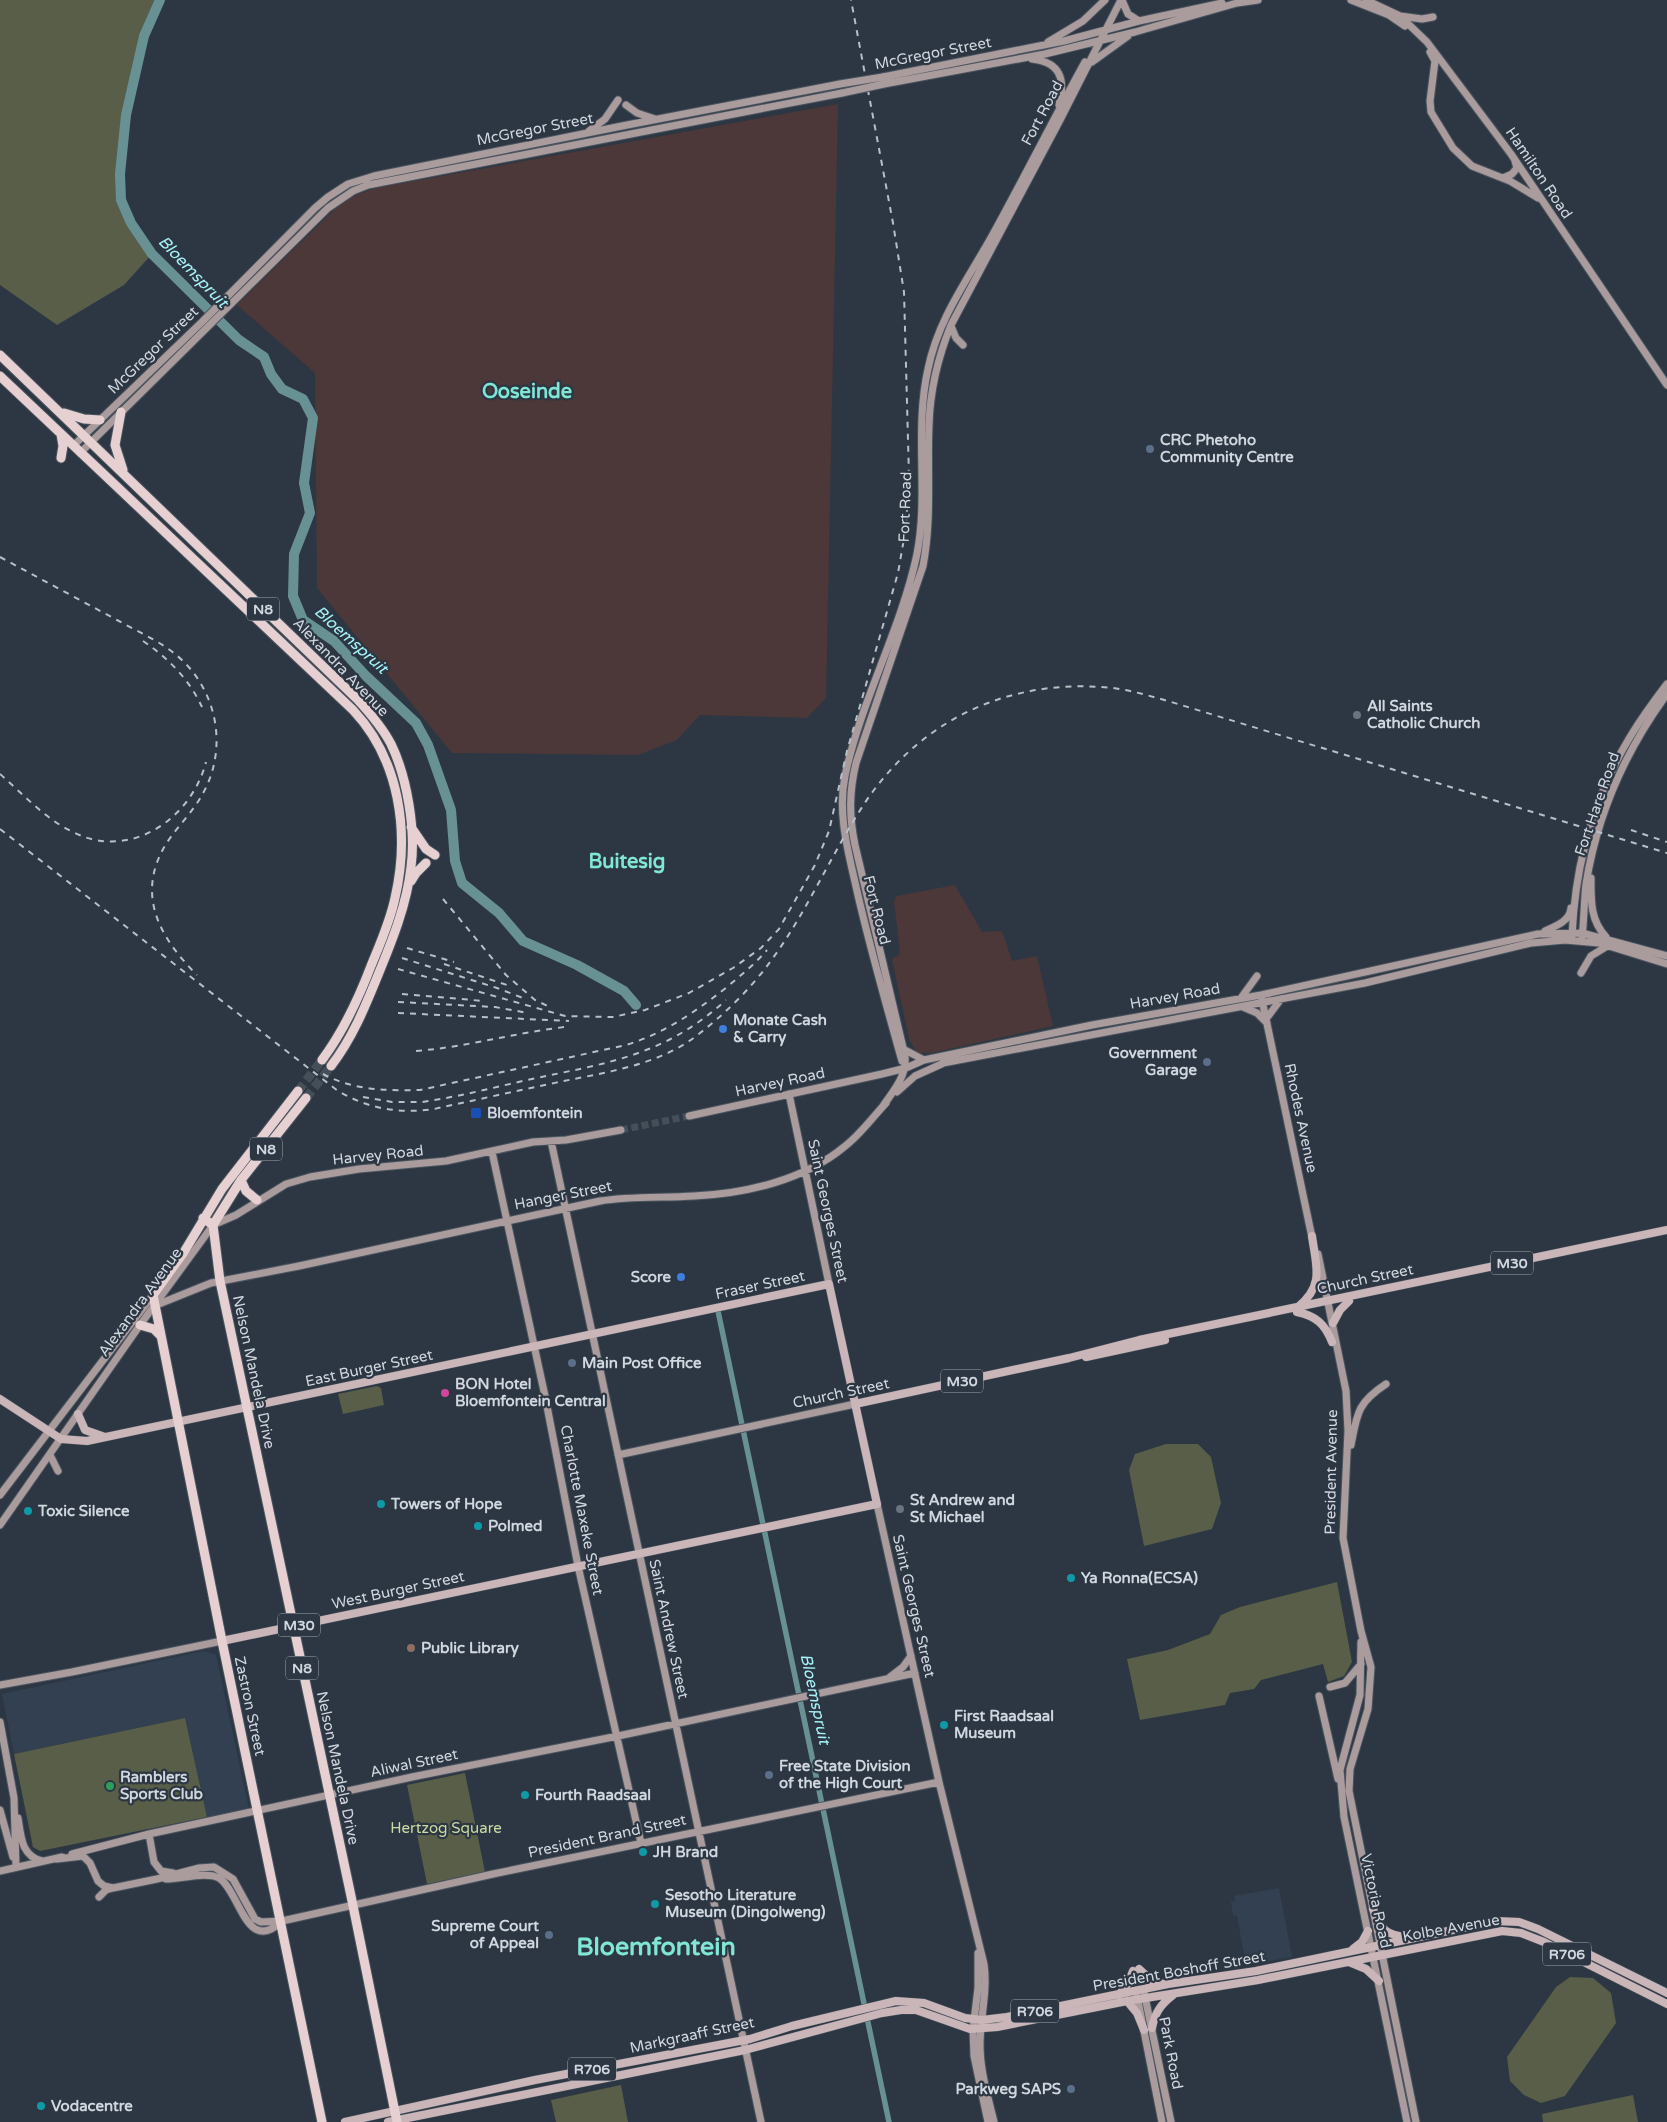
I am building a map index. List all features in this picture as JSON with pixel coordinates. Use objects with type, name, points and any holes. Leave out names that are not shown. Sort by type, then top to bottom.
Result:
[{"type":"highway","name":"Alexandra Avenue","points":[[0,354],[357,699],[377,722],[391,743],[406,788],[411,826],[412,865],[407,890],[388,953],[350,1038],[331,1066]]},
{"type":"highway","name":"Alexandra Avenue","points":[[0,376],[352,710],[368,728],[385,756],[400,812],[400,865],[395,898],[382,941],[365,982],[342,1032],[322,1060]]},
{"type":"highway","points":[[49,403],[74,417],[100,420]]},
{"type":"highway","points":[[121,412],[115,446],[126,474]]},
{"type":"highway","points":[[60,434],[63,446],[61,458]]},
{"type":"highway","points":[[411,826],[426,849],[435,855]]},
{"type":"highway","points":[[407,890],[416,873],[426,863]]},
{"type":"highway","name":"Alexandra Avenue","points":[[153,1295],[184,1252],[222,1189],[298,1091]]},
{"type":"highway","name":"Alexandra Avenue","points":[[213,1225],[241,1180],[306,1098]]},
{"type":"highway","points":[[241,1180],[246,1192],[257,1200]]},
{"type":"highway","points":[[204,1218],[213,1225]]},
{"type":"highway","name":"Nelson Mandela Drive","points":[[213,1225],[220,1281],[353,1904],[395,2119]]},
{"type":"highway","name":"Zastron Street","points":[[153,1295],[322,2122]]},
{"type":"highway","points":[[140,1325],[154,1329],[161,1336]]},
{"type":"main road","points":[[1041,46],[1083,21],[1106,0]]},
{"type":"main road","points":[[1104,31],[1116,0]]},
{"type":"main road","points":[[1104,31],[1121,0]]},
{"type":"main road","points":[[1121,0],[1128,14],[1139,21]]},
{"type":"main road","points":[[1104,31],[1139,21],[1235,0]]},
{"type":"main road","points":[[1099,41],[1237,3],[1258,0]]},
{"type":"main road","points":[[1352,0],[1396,20],[1419,38],[1433,56],[1435,61],[1430,101],[1431,112],[1453,148],[1472,166],[1526,189],[1542,201]]},
{"type":"main road","name":"Hamilton Road","points":[[1366,0],[1400,16],[1427,42],[1515,161],[1667,385]]},
{"type":"main road","points":[[1400,16],[1416,19],[1433,16]]},
{"type":"main road","name":"McGregor Street","points":[[76,449],[121,412],[222,308],[334,202],[353,191],[368,185],[842,93],[884,80],[1104,31]]},
{"type":"main road","name":"Fort Road","points":[[906,1068],[905,1050],[855,844],[850,809],[850,793],[856,763],[920,578],[928,534],[930,406],[937,365],[951,325],[1088,65],[1104,31]]},
{"type":"main road","points":[[1088,65],[1109,48],[1135,32]]},
{"type":"main road","name":"McGregor Street","points":[[222,308],[315,208],[348,184],[360,179],[428,164],[840,84],[884,80],[1024,58],[1099,41]]},
{"type":"main road","name":"Fort Road","points":[[906,1068],[858,895],[844,825],[842,800],[845,776],[856,737],[911,574],[920,527],[921,406],[933,346],[951,306],[1099,41]]},
{"type":"main road","points":[[1024,58],[1046,61],[1057,70],[1062,89],[1056,117]]},
{"type":"main road","points":[[1434,78],[1443,74],[1451,74]]},
{"type":"main road","points":[[585,135],[605,119],[618,100]]},
{"type":"main road","points":[[626,105],[637,113],[656,120]]},
{"type":"main road","points":[[1503,178],[1515,171],[1517,166],[1515,161]]},
{"type":"main road","name":"McGregor Street","points":[[88,438],[100,420],[206,324]]},
{"type":"main road","points":[[951,325],[956,338],[963,346]]},
{"type":"main road","points":[[911,574],[920,578]]},
{"type":"main road","name":"Fort Hare Road","points":[[1572,936],[1579,866],[1591,821],[1614,766],[1630,736],[1667,684]]},
{"type":"main road","name":"Fort Hare Road","points":[[1582,937],[1585,896],[1592,857],[1610,799],[1626,759],[1640,733],[1667,694]]},
{"type":"main road","points":[[1581,973],[1591,956],[1609,942],[1598,928],[1592,908],[1592,857]]},
{"type":"main road","points":[[1538,934],[1558,925],[1571,913],[1572,887],[1579,866]]},
{"type":"main road","name":"Harvey Road","points":[[946,1062],[1242,1007],[1262,999],[1538,934],[1582,937],[1667,956]]},
{"type":"main road","name":"Harvey Road","points":[[689,1116],[882,1074],[906,1068],[924,1060],[1092,1025],[1240,998],[1281,999],[1389,977],[1514,946],[1572,936]]},
{"type":"main road","name":"Harvey Road","points":[[1609,942],[1667,964]]},
{"type":"main road","points":[[1240,998],[1257,976]]},
{"type":"main road","name":"Rhodes Avenue","points":[[1262,999],[1327,1304]]},
{"type":"main road","points":[[1242,1007],[1257,1013],[1266,1021],[1281,999]]},
{"type":"main road","points":[[1092,1025],[1094,1034]]},
{"type":"main road","points":[[905,1050],[924,1060]]},
{"type":"main road","points":[[882,1074],[902,1059]]},
{"type":"main road","points":[[883,1106],[901,1080],[906,1068],[924,1067],[946,1062]]},
{"type":"main road","name":"Hanger Street","points":[[154,1306],[199,1287],[220,1281],[300,1266],[506,1220],[631,1197],[720,1195],[741,1191],[806,1171],[846,1146],[883,1106],[915,1076],[946,1062]]},
{"type":"main road","name":"Saint Georges Street","points":[[789,1094],[877,1504],[978,1948],[978,2019],[974,2056],[988,2122]]},
{"type":"main road","name":"Harvey Road","points":[[213,1225],[236,1215],[257,1200],[286,1184],[310,1177],[343,1171],[430,1164],[533,1142],[621,1130]]},
{"type":"main road","name":"Saint Andrew Street","points":[[552,1140],[761,2122]]},
{"type":"main road","name":"Charlotte Maxeke Street","points":[[492,1152],[578,1566],[641,1844]]},
{"type":"main road","name":"Alexandra Avenue","points":[[0,1525],[140,1325],[213,1225]]},
{"type":"main road","name":"Church Street","points":[[618,1455],[1069,1358],[1105,1354],[1221,1325],[1327,1304],[1667,1230]]},
{"type":"main road","name":"Church Street","points":[[1327,1304],[1667,1235]]},
{"type":"main road","points":[[1312,1236],[1316,1285],[1310,1296],[1297,1310],[1316,1318],[1324,1325],[1332,1342]]},
{"type":"main road","name":"Fraser Street","points":[[696,1313],[829,1284]]},
{"type":"main road","name":"Alexandra Avenue","points":[[0,1495],[153,1295]]},
{"type":"main road","points":[[1333,1323],[1340,1310],[1349,1301]]},
{"type":"main road","name":"President Avenue","points":[[1327,1304],[1333,1323],[1346,1391],[1345,1402],[1348,1431],[1343,1538],[1361,1631],[1371,1667],[1371,1688]]},
{"type":"main road","name":"President Avenue","points":[[1327,1304],[1341,1392],[1345,1402]]},
{"type":"main road","name":"East Burger Street","points":[[0,1399],[49,1433],[61,1439],[87,1441],[696,1313]]},
{"type":"main road","points":[[1346,1467],[1359,1410],[1368,1396],[1386,1384]]},
{"type":"main road","points":[[78,1414],[85,1430],[107,1437]]},
{"type":"main road","points":[[50,1455],[58,1471]]},
{"type":"main road","name":"West Burger Street","points":[[0,1685],[72,1672],[877,1504]]},
{"type":"main road","name":"President Avenue","points":[[1361,1631],[1361,1686]]},
{"type":"main road","points":[[888,1679],[903,1667],[911,1656]]},
{"type":"main road","points":[[1330,1687],[1344,1683],[1362,1663]]},
{"type":"main road","name":"Aliwal Street","points":[[0,1871],[57,1859],[149,1834],[412,1777],[618,1736],[785,1699],[915,1673]]},
{"type":"main road","name":"Victoria Road","points":[[1361,1686],[1358,1709],[1340,1770],[1344,1817],[1407,2122]]},
{"type":"main road","name":"Victoria Road","points":[[1371,1688],[1368,1709],[1350,1769],[1349,1791],[1416,2122]]},
{"type":"main road","points":[[1320,1696],[1334,1768],[1341,1787]]},
{"type":"main road","points":[[0,1722],[25,1850],[33,1859],[45,1861]]},
{"type":"main road","name":"President Brand Street","points":[[282,1921],[353,1904],[939,1782]]},
{"type":"main road","points":[[14,1798],[16,1867]]},
{"type":"main road","points":[[0,1810],[16,1867]]},
{"type":"main road","points":[[1344,1817],[1354,1815]]},
{"type":"main road","points":[[149,1834],[154,1862],[161,1872],[178,1872]]},
{"type":"main road","points":[[57,1859],[83,1856],[90,1863],[98,1881],[104,1886],[114,1888]]},
{"type":"main road","points":[[99,1897],[102,1893],[114,1888],[206,1867],[220,1870],[233,1879],[255,1919],[261,1922],[282,1921]]},
{"type":"main road","points":[[157,1879],[212,1875],[220,1878],[225,1884],[243,1917],[252,1927],[261,1930],[274,1928],[282,1921]]},
{"type":"main road","points":[[1357,1882],[1367,1880]]},
{"type":"main road","points":[[1374,1909],[1386,1932],[1397,1936],[1415,1937]]},
{"type":"main road","name":"Kolbe Avenue","points":[[1380,1945],[1496,1921],[1519,1922],[1538,1929],[1667,1993]]},
{"type":"main road","points":[[1351,1951],[1362,1942],[1368,1931]]},
{"type":"main road","name":"Kolbe Avenue","points":[[1373,1956],[1486,1933],[1511,1931],[1544,1942],[1667,2004]]},
{"type":"main road","name":"President Boshoff Street","points":[[978,2019],[1007,2017],[1168,1984],[1256,1971],[1380,1945]]},
{"type":"main road","name":"President Boshoff Street","points":[[977,2029],[1019,2024],[1142,1999],[1258,1980],[1373,1956]]},
{"type":"main road","points":[[1347,1962],[1366,1969],[1378,1982]]},
{"type":"main road","points":[[1120,1995],[1136,1970],[1153,1982],[1168,1984]]},
{"type":"main road","name":"Park Road","points":[[1140,1990],[1171,2122]]},
{"type":"main road","points":[[1127,2002],[1148,2029],[1163,2002],[1175,1994]]},
{"type":"main road","name":"Markgraaff Street","points":[[395,2119],[535,2080],[743,2040],[879,2004],[905,2001],[924,2003],[958,2017],[978,2019]]},
{"type":"main road","name":"Markgraaff Street","points":[[345,2122],[395,2119],[745,2050],[859,2018],[901,2010],[916,2010],[954,2024],[977,2029]]},
{"type":"main road","points":[[792,2026],[798,2034]]},
{"type":"main road","name":"Saint Georges Street","points":[[977,2029],[983,2074],[994,2122]]},
{"type":"main road","name":"Park Road","points":[[1148,2029],[1162,2122]]},
{"type":"main road","points":[[1392,2049],[1401,2046]]},
{"type":"shaded area","points":[[838,104],[826,698],[807,718],[700,715],[677,740],[638,755],[452,753],[317,588],[315,373],[237,305],[345,199],[376,188]]},
{"type":"shaded area","points":[[955,885],[982,932],[1002,931],[1012,961],[1037,956],[1053,1026],[931,1053],[917,1053],[909,1039],[892,959],[900,954],[894,901],[897,896]]},
{"type":"shaded area","points":[[204,1651],[216,1655],[249,1809],[207,1817],[185,1718],[14,1754],[2,1694]]},
{"type":"shaded area","points":[[1279,1888],[1292,1957],[1246,1965],[1237,1916],[1233,1915],[1231,1902],[1235,1901],[1234,1896]]},
{"type":"green space","points":[[0,0],[160,0],[144,36],[126,115],[120,174],[121,200],[131,223],[152,254],[124,285],[57,325],[0,285]]},
{"type":"green space","points":[[377,1386],[381,1388],[384,1405],[343,1414],[338,1394]]},
{"type":"green space","points":[[1166,1444],[1198,1444],[1211,1457],[1221,1503],[1212,1529],[1144,1546],[1129,1470],[1135,1454]]},
{"type":"green space","points":[[1337,1582],[1352,1662],[1344,1676],[1328,1682],[1323,1664],[1261,1680],[1254,1689],[1230,1693],[1225,1705],[1140,1720],[1127,1659],[1168,1650],[1210,1634],[1221,1615],[1240,1607]]},
{"type":"green space","name":"Ramblers Sports Club","points":[[185,1718],[207,1817],[40,1851],[33,1847],[14,1754]]},
{"type":"green space","name":"Hertzog Square","points":[[465,1773],[485,1872],[427,1884],[407,1785]]},
{"type":"green space","points":[[1570,1977],[1593,1978],[1611,1993],[1616,2023],[1565,2096],[1541,2103],[1524,2095],[1510,2081],[1507,2057],[1556,1987]]},
{"type":"green space","points":[[621,2085],[628,2122],[556,2122],[551,2100]]},
{"type":"green space","points":[[1633,2095],[1638,2122],[1543,2122],[1542,2114]]},
{"type":"waterway","name":"Bloemspruit","points":[[160,0],[144,36],[126,115],[120,174],[121,200],[131,223],[152,254],[239,340],[264,357],[271,374],[282,389],[303,399],[313,418],[304,483],[310,513],[294,554],[293,596],[303,620],[334,641],[366,676],[416,723],[428,745],[451,810],[455,861],[462,883],[499,913],[523,941],[577,965],[624,991],[636,1005]]},
{"type":"waterway","name":"Bloemspruit","points":[[718,1311],[889,2122]]},
{"type":"tunnel","points":[[298,1091],[322,1060]]},
{"type":"tunnel","points":[[306,1098],[331,1066]]},
{"type":"tunnel","points":[[621,1130],[689,1116]]},
{"type":"railway","points":[[398,969],[565,1016],[613,1017],[645,1010],[689,993],[733,968],[761,948],[779,929],[815,865],[829,831],[847,751],[898,573],[906,527],[909,477],[904,292],[851,0]]},
{"type":"railway","points":[[0,557],[161,644],[184,662],[196,676],[205,692],[212,708],[215,726],[217,743],[215,761],[202,795],[166,844],[157,863],[152,898],[156,915],[163,931],[172,946],[197,975]]},
{"type":"railway","points":[[143,641],[177,670],[191,687],[202,707]]},
{"type":"railway","points":[[0,829],[338,1091],[373,1106],[409,1111],[434,1109],[614,1071],[651,1060],[685,1044],[729,1009],[763,972],[794,926],[859,812],[880,782],[905,755],[932,733],[962,715],[994,701],[1028,691],[1064,687],[1101,687],[1143,694],[1667,853]]},
{"type":"railway","points":[[0,774],[42,812],[61,826],[93,839],[114,841],[135,838],[154,830],[172,817],[187,802],[198,783],[206,762]]},
{"type":"railway","points":[[1631,830],[1667,842]]},
{"type":"railway","points":[[443,899],[506,975],[535,1000],[552,1008]]},
{"type":"railway","points":[[407,948],[454,962]]},
{"type":"railway","points":[[323,1074],[346,1083],[382,1090],[420,1090],[626,1045],[667,1028],[703,1005],[753,965],[767,950]]},
{"type":"railway","points":[[402,958],[523,998]]},
{"type":"railway","points":[[444,964],[510,986]]},
{"type":"railway","points":[[402,994],[484,1001]]},
{"type":"railway","points":[[363,1097],[392,1102],[422,1102],[608,1062],[656,1046],[679,1034],[703,1019],[726,1000]]},
{"type":"railway","points":[[398,1002],[495,1007],[528,1013]]},
{"type":"railway","points":[[398,1013],[569,1021]]},
{"type":"railway","points":[[416,1051],[565,1027]]},
{"type":"place","name":"CRC Phetoho Community Centre","points":[[1150,449]]},
{"type":"place","name":"All Saints Catholic Church","points":[[1357,715]]},
{"type":"place","name":"Monate Cash & Carry","points":[[723,1029]]},
{"type":"place","name":"Government Garage","points":[[1207,1062]]},
{"type":"place","name":"Bloemfontein","points":[[476,1113]]},
{"type":"place","name":"Score","points":[[681,1277]]},
{"type":"place","name":"Main Post Office","points":[[572,1363]]},
{"type":"place","name":"BON Hotel Bloemfontein Central","points":[[445,1393]]},
{"type":"place","name":"Towers of Hope","points":[[381,1504]]},
{"type":"place","name":"St Andrew and St Michael","points":[[900,1509]]},
{"type":"place","name":"Toxic Silence","points":[[28,1511]]},
{"type":"place","name":"Polmed","points":[[478,1526]]},
{"type":"place","name":"Ya Ronna(ECSA)","points":[[1071,1578]]},
{"type":"place","name":"Public Library","points":[[411,1648]]},
{"type":"place","name":"First Raadsaal Museum","points":[[944,1725]]},
{"type":"place","name":"Free State Division of the High Court","points":[[769,1775]]},
{"type":"place","name":"Ramblers Sports Club","points":[[110,1786]]},
{"type":"place","name":"Fourth Raadsaal","points":[[525,1795]]},
{"type":"place","name":"JH Brand","points":[[643,1852]]},
{"type":"place","name":"Sesotho Literature Museum (Dingolweng)","points":[[655,1904]]},
{"type":"place","name":"Supreme Court of Appeal","points":[[549,1935]]},
{"type":"place","name":"Parkweg SAPS","points":[[1071,2089]]},
{"type":"place","name":"Vodacentre","points":[[41,2106]]},
{"type":"district","name":"Ooseinde","points":[[527,392]]},
{"type":"district","name":"Buitesig","points":[[627,862]]},
{"type":"district","name":"Bloemfontein","points":[[656,1947]]}]
